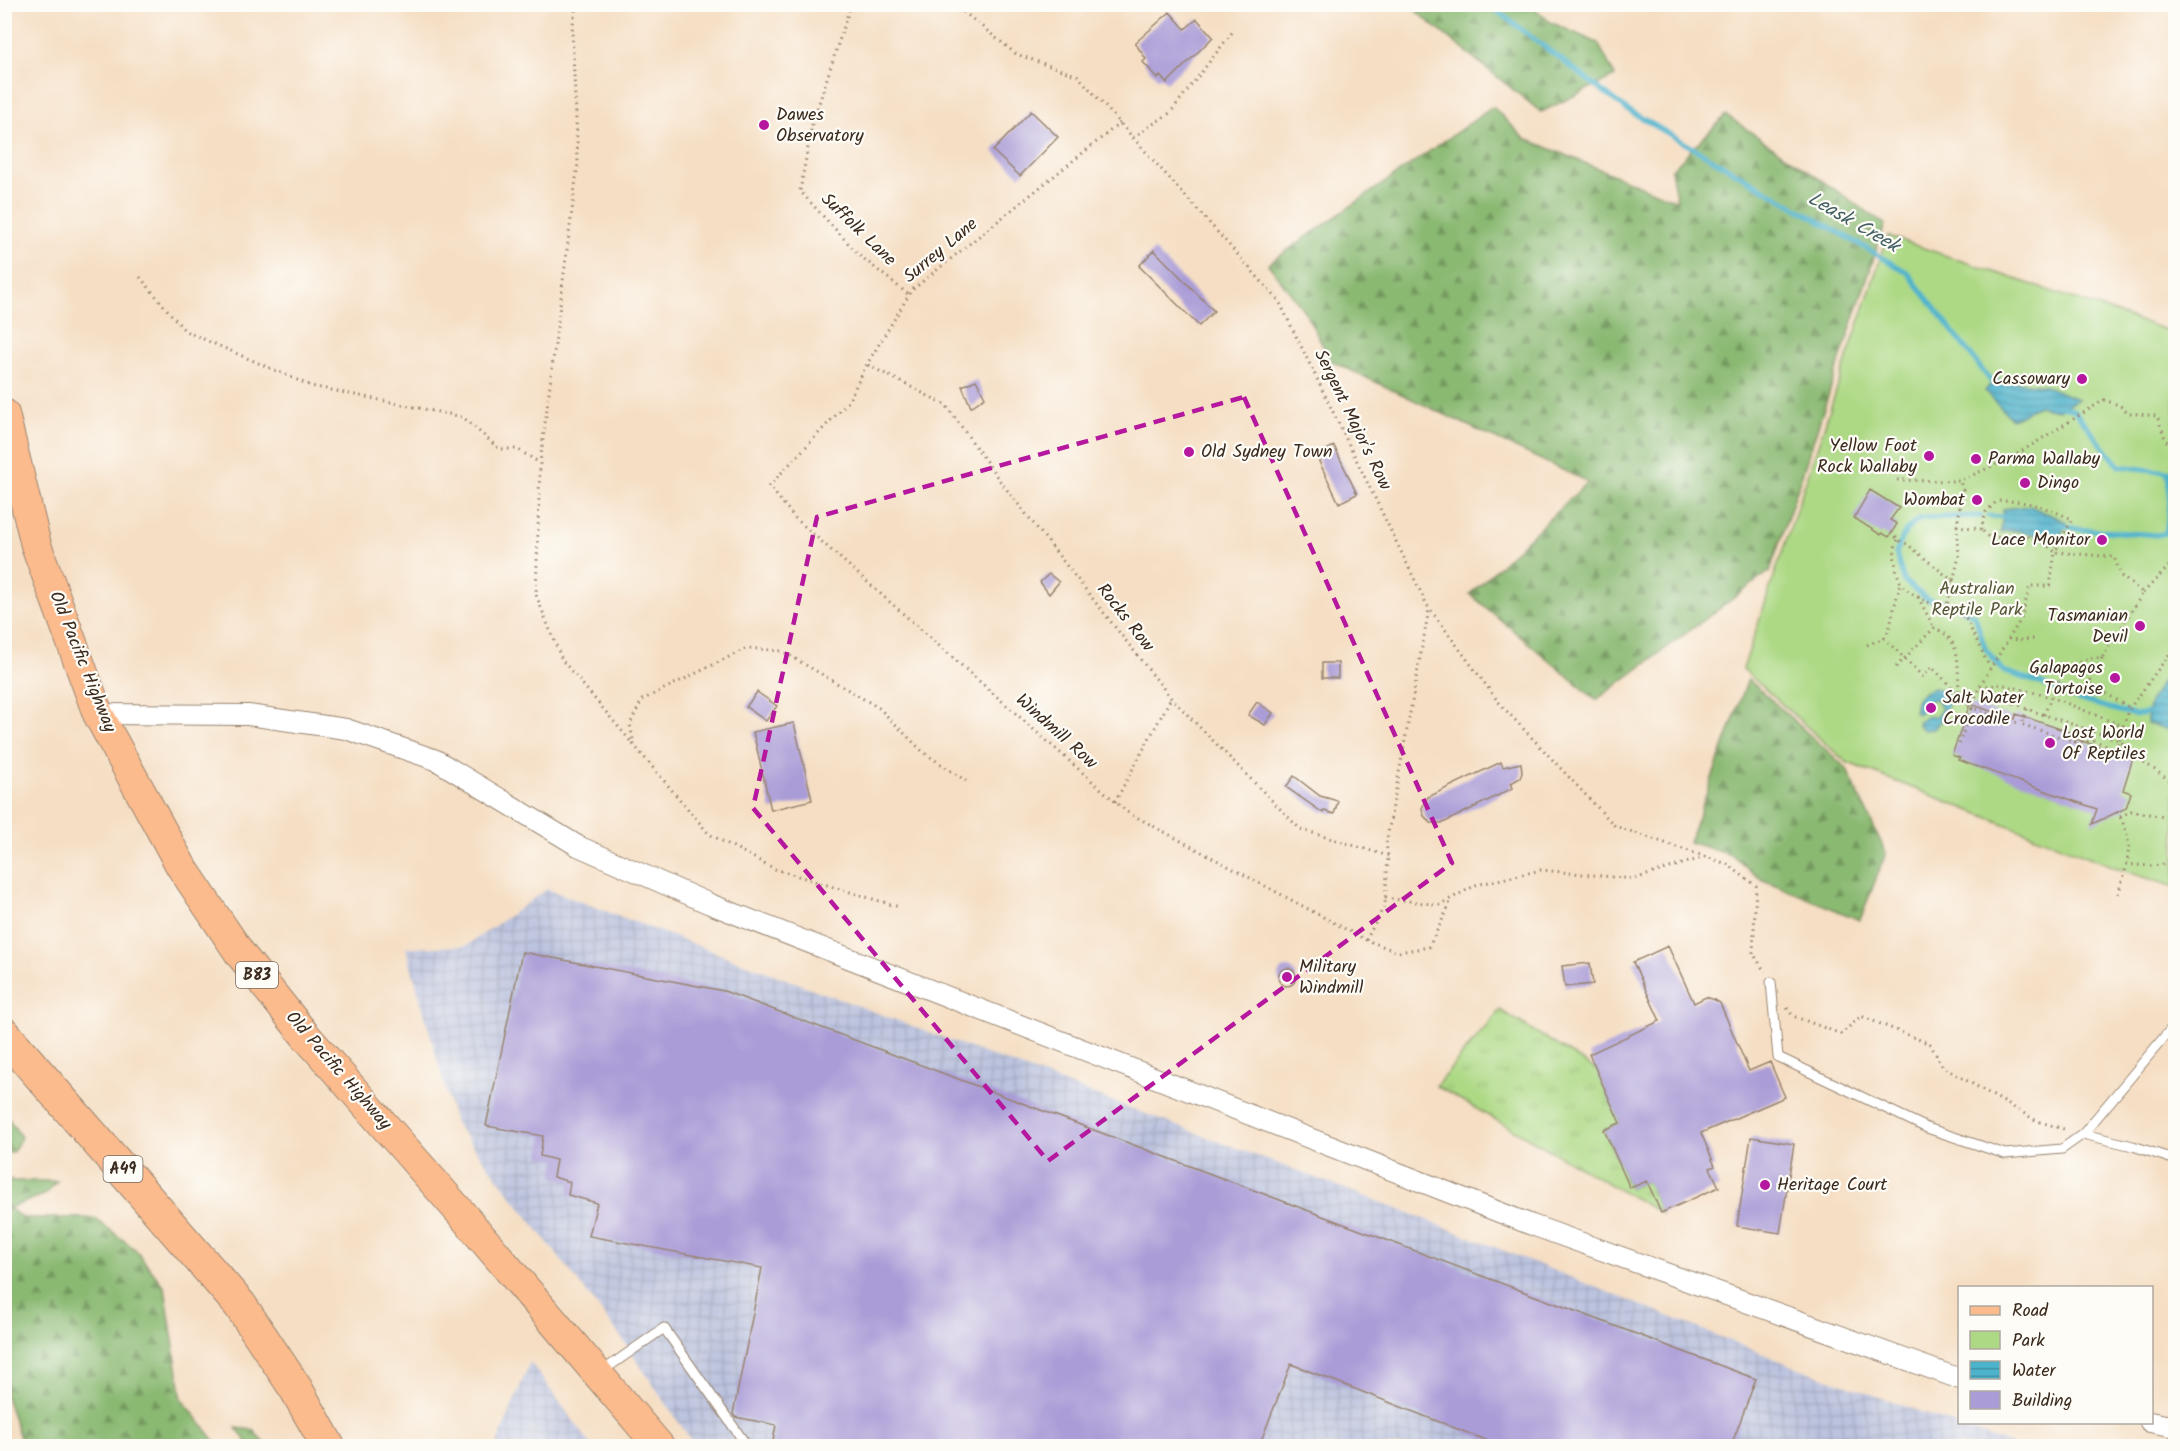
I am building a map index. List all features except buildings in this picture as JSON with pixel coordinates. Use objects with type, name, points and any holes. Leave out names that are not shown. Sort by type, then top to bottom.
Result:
[{"type":"highway","name":"A49","points":[[4,1034],[240,1305],[296,1389],[328,1446]]},
{"type":"main road","name":"Old Pacific Highway","points":[[4,414],[36,545],[98,714],[181,866],[241,955],[305,1035],[659,1446]]},
{"type":"street","points":[[98,714],[248,715],[346,729],[436,760],[578,846],[710,904],[1532,1225],[1958,1379]]},
{"type":"street","points":[[2153,1423],[2175,1427]]},
{"type":"lane","points":[[1771,982],[1778,1057],[1927,1128],[2005,1154],[2062,1149],[2083,1134],[2175,1023]]},
{"type":"lane","points":[[2083,1134],[2133,1146],[2175,1160]]},
{"type":"lane","points":[[599,1374],[664,1328],[747,1446]]},
{"type":"path","points":[[576,4],[572,31],[578,163],[540,463],[536,595],[562,660],[709,834],[775,868],[898,907]]},
{"type":"path","name":"Suffolk Lane","points":[[851,4],[812,125],[800,191],[859,255],[909,295]]},
{"type":"path","name":"Sergent Major's Row","points":[[954,4],[1016,54],[1078,76],[1279,301],[1430,608],[1500,704],[1615,826],[1727,864],[1756,886],[1753,953],[1771,982]]},
{"type":"path","points":[[1133,137],[1170,113],[1234,30]]},
{"type":"path","name":"Surrey Lane","points":[[769,486],[848,402],[867,364],[912,290],[1120,123]]},
{"type":"path","points":[[140,277],[185,331],[311,386],[463,417],[499,449],[517,449],[540,463]]},
{"type":"path","name":"Rocks Row","points":[[867,364],[946,405],[1000,481],[1171,698],[1300,829],[1388,856]]},
{"type":"path","points":[[1897,480],[1960,481],[2014,456],[2104,400],[2119,405],[2128,413],[2157,416],[2166,441],[2175,446]]},
{"type":"path","points":[[1946,609],[1959,557],[1957,526],[1962,490],[1960,481]]},
{"type":"path","name":"Windmill Row","points":[[769,486],[795,518],[1127,812],[1366,940],[1398,952],[1429,947],[1449,906],[1449,900]]},
{"type":"path","points":[[1959,744],[1964,736],[1979,687],[2021,619],[2030,586],[2050,586],[2055,552],[2072,519],[2038,504],[2013,500],[1997,501],[1986,512],[1981,529]]},
{"type":"path","points":[[1957,526],[1981,529],[1990,539],[2011,534],[2026,536],[2045,542],[2055,552],[2114,557],[2121,576],[2143,593]]},
{"type":"path","points":[[1892,532],[1898,540],[1907,544],[1954,582]]},
{"type":"path","points":[[1898,540],[1894,549],[1897,572],[1905,588],[1917,596],[1965,617],[1991,667]]},
{"type":"path","points":[[2130,708],[2089,683],[2143,593],[2175,559]]},
{"type":"path","points":[[1867,645],[1884,638],[1889,630],[1901,582]]},
{"type":"path","points":[[1917,596],[1934,628],[1942,631],[1957,647],[1959,693]]},
{"type":"path","points":[[1366,940],[1385,905],[1388,856],[1386,843],[1430,608]]},
{"type":"path","points":[[1896,667],[1934,628]]},
{"type":"path","points":[[1884,638],[1923,677],[1932,667],[1972,708],[2075,742],[2094,741],[2116,748]]},
{"type":"path","points":[[2008,639],[2034,639]]},
{"type":"path","points":[[2113,759],[2130,708],[2175,645]]},
{"type":"path","points":[[635,746],[630,724],[642,700],[747,648],[782,651],[879,708],[923,753],[966,781]]},
{"type":"path","points":[[2044,715],[2056,685],[2067,668],[2090,657],[2102,658]]},
{"type":"path","points":[[1979,687],[2001,684],[2052,695],[2123,726]]},
{"type":"path","points":[[1979,687],[2027,709],[2120,740],[2138,758],[2175,785]]},
{"type":"path","points":[[1115,802],[1171,698]]},
{"type":"path","points":[[2021,724],[2027,709]]},
{"type":"path","points":[[2075,742],[2079,727]]},
{"type":"path","points":[[2094,741],[2097,733]]},
{"type":"path","points":[[2120,817],[2131,811],[2175,819]]},
{"type":"path","points":[[2117,812],[2127,830],[2126,864],[2118,894]]},
{"type":"path","points":[[1385,898],[1439,905],[1476,885],[1541,870],[1634,879],[1707,857]]},
{"type":"path","points":[[2126,864],[2149,867],[2167,864],[2175,858]]},
{"type":"path","points":[[1771,982],[1793,1016],[1841,1034],[1861,1016],[1930,1044],[1943,1067],[2037,1121],[2083,1134]]},
{"type":"highlighted area","points":[[1244,397],[1452,863],[1048,1161],[753,808],[817,517]]},
{"type":"shaded area","points":[[547,889],[1412,1214],[1791,1365],[2015,1446],[695,1446],[618,1333],[455,1123],[406,948],[466,946]]},
{"type":"shaded area","points":[[530,1362],[592,1446],[496,1446]]},
{"type":"green space","points":[[1412,5],[1531,5],[1550,22],[1598,43],[1615,76],[1541,112],[1418,13]]},
{"type":"green space","points":[[1493,107],[1524,138],[1677,201],[1671,170],[1726,115],[1885,224],[1770,571],[1596,700],[1470,594],[1588,482],[1331,361],[1305,312],[1268,264]]},
{"type":"green space","name":"Australian Reptile Park","points":[[1888,236],[2175,333],[2175,887],[2125,871],[1846,762],[1743,669]]},
{"type":"green space","points":[[1748,679],[1846,768],[1886,853],[1860,920],[1761,879],[1731,855],[1689,842]]},
{"type":"green space","points":[[1500,1010],[1597,1070],[1620,1123],[1604,1130],[1630,1188],[1647,1181],[1661,1213],[1436,1086]]},
{"type":"green space","points":[[4,1112],[21,1137],[13,1152],[5,1153]]},
{"type":"green space","points":[[5,1177],[13,1181],[57,1181],[46,1194],[9,1208],[23,1218],[94,1218],[135,1249],[165,1288],[182,1399],[219,1446],[23,1446],[5,1394]]},
{"type":"green space","points":[[236,1428],[253,1430],[267,1446],[250,1446]]},
{"type":"water","points":[[1995,379],[2043,385],[2078,399],[2058,410],[2038,406],[2012,419],[1985,391]]},
{"type":"water","points":[[2030,506],[2067,522],[2060,537],[2049,541],[2026,532],[2001,532],[2003,509]]},
{"type":"water","points":[[2175,663],[2175,732],[2147,723],[2147,714],[2152,698]]},
{"type":"water","points":[[1934,688],[1941,690],[1950,699],[1944,716],[1934,729],[1924,730],[1918,725],[1919,721],[1925,717],[1936,716],[1942,709],[1937,700],[1932,699],[1918,714],[1915,712],[1916,702],[1922,694]]},
{"type":"waterway","name":"Leask Creek","points":[[1488,4],[1626,109],[1907,272],[1993,384],[1998,386]]},
{"type":"waterway","name":"Leask Creek","points":[[2059,405],[2074,410],[2119,466],[2168,472],[2176,470]]},
{"type":"waterway","points":[[2059,524],[2077,529],[2157,535],[2166,533],[2170,503],[2168,472]]},
{"type":"waterway","points":[[1981,516],[1921,518],[1906,530],[1896,553],[1904,581],[1927,599],[1957,606],[1975,616],[1985,648],[2003,671],[2040,683],[2080,700],[2134,715],[2146,713]]},
{"type":"waterway","points":[[1988,516],[2009,517]]},
{"type":"place","name":"Dawes Observatory","points":[[764,125]]},
{"type":"place","name":"Cassowary","points":[[2082,379]]},
{"type":"place","name":"Old Sydney Town","points":[[1189,452]]},
{"type":"place","name":"Yellow Foot Rock Wallaby","points":[[1929,456]]},
{"type":"place","name":"Parma Wallaby","points":[[1976,459]]},
{"type":"place","name":"Dingo","points":[[2025,483]]},
{"type":"place","name":"Wombat","points":[[1977,500]]},
{"type":"place","name":"Lace Monitor","points":[[2102,540]]},
{"type":"place","name":"Tasmanian Devil","points":[[2140,626]]},
{"type":"place","name":"Galapagos Tortoise","points":[[2115,678]]},
{"type":"place","name":"Salt Water Crocodile","points":[[1931,708]]},
{"type":"place","name":"Lost World Of Reptiles","points":[[2050,743]]},
{"type":"place","name":"Military Windmill","points":[[1287,977]]},
{"type":"place","name":"Heritage Court","points":[[1765,1185]]}]
